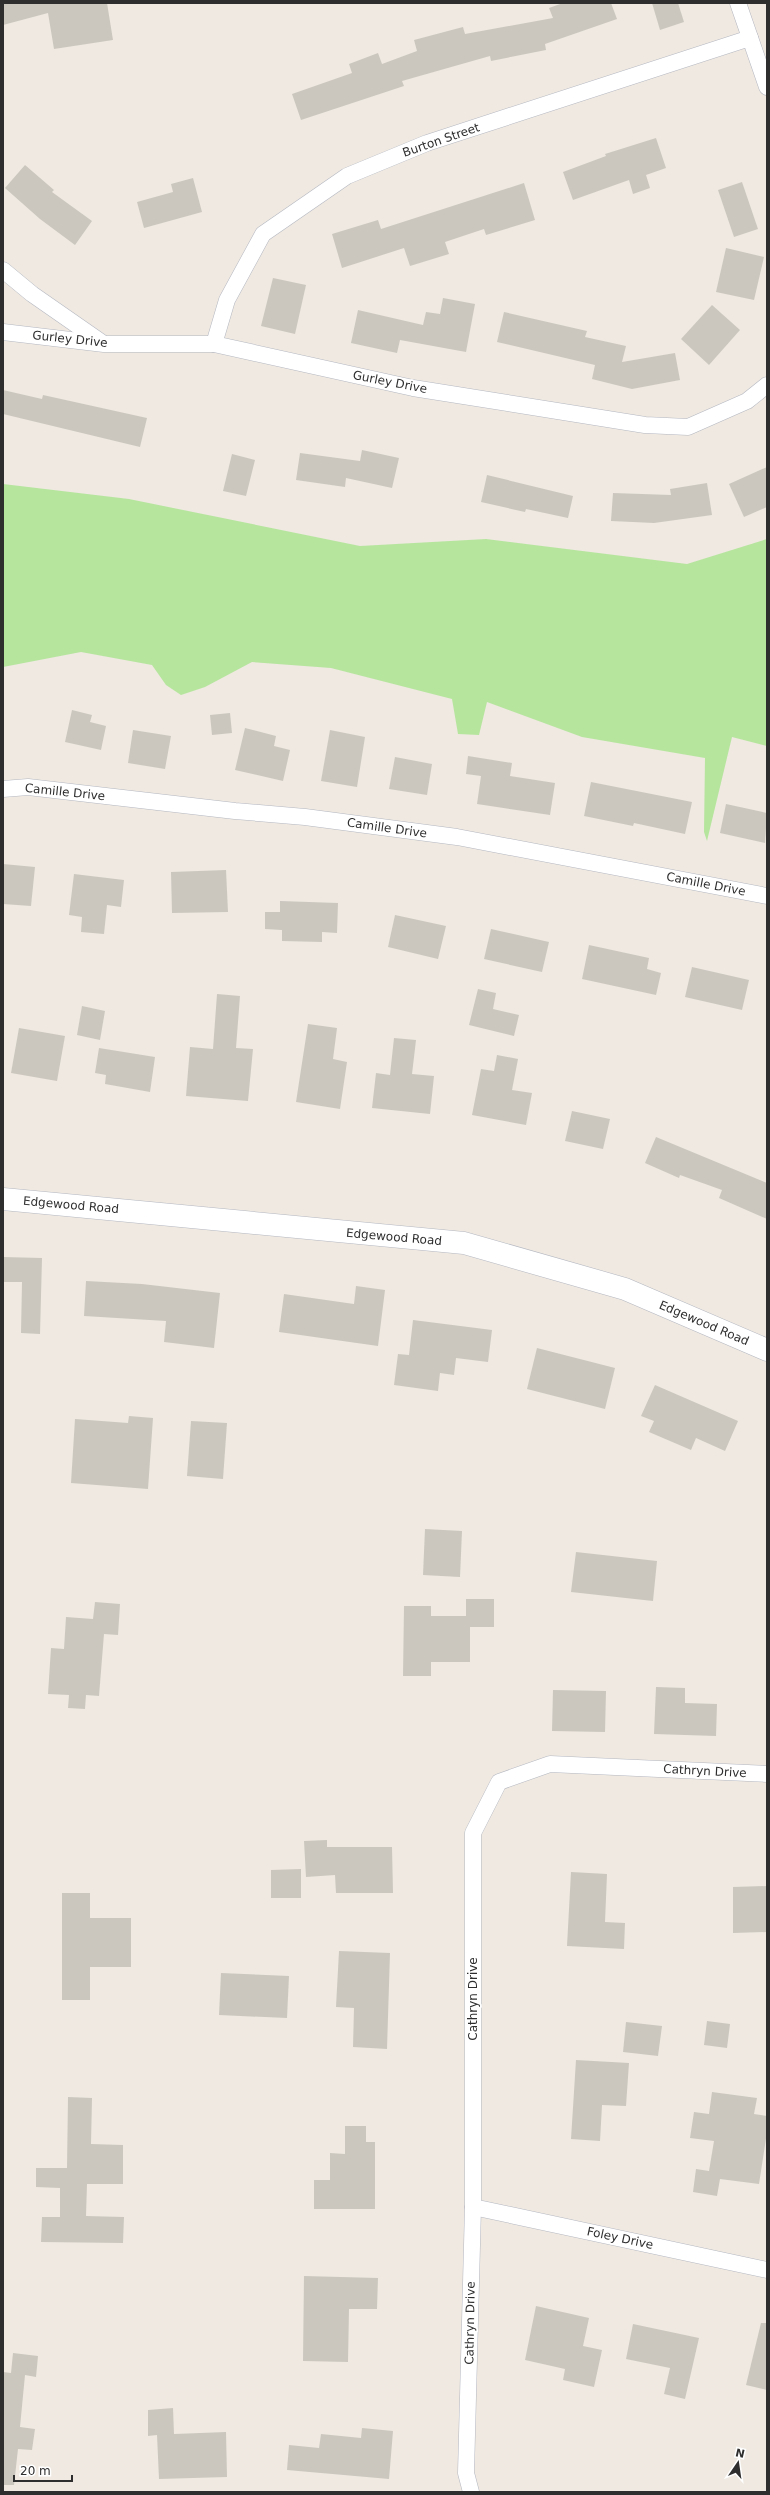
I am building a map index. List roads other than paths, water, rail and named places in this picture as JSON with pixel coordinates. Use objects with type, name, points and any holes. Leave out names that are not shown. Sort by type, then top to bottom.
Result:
[{"type":"street","points":[[738,3],[767,87]]},
{"type":"street","name":"Burton Street","points":[[214,344],[227,300],[263,234],[347,176],[427,143],[750,38]]},
{"type":"street","points":[[3,270],[32,294],[104,344]]},
{"type":"street","name":"Gurley Drive","points":[[3,332],[104,344],[214,344],[413,388],[645,425],[688,427],[747,401],[767,385]]},
{"type":"street","name":"Camille Drive","points":[[3,789],[28,787],[235,811],[305,817],[450,836],[767,896]]},
{"type":"street","name":"Edgewood Road","points":[[3,1199],[464,1243],[625,1289],[767,1350]]},
{"type":"street","name":"Cathryn Drive","points":[[471,2492],[466,2473],[473,2207],[473,1834],[499,1782],[550,1764],[767,1774]]},
{"type":"street","name":"Foley Drive","points":[[473,2207],[767,2270]]}]
